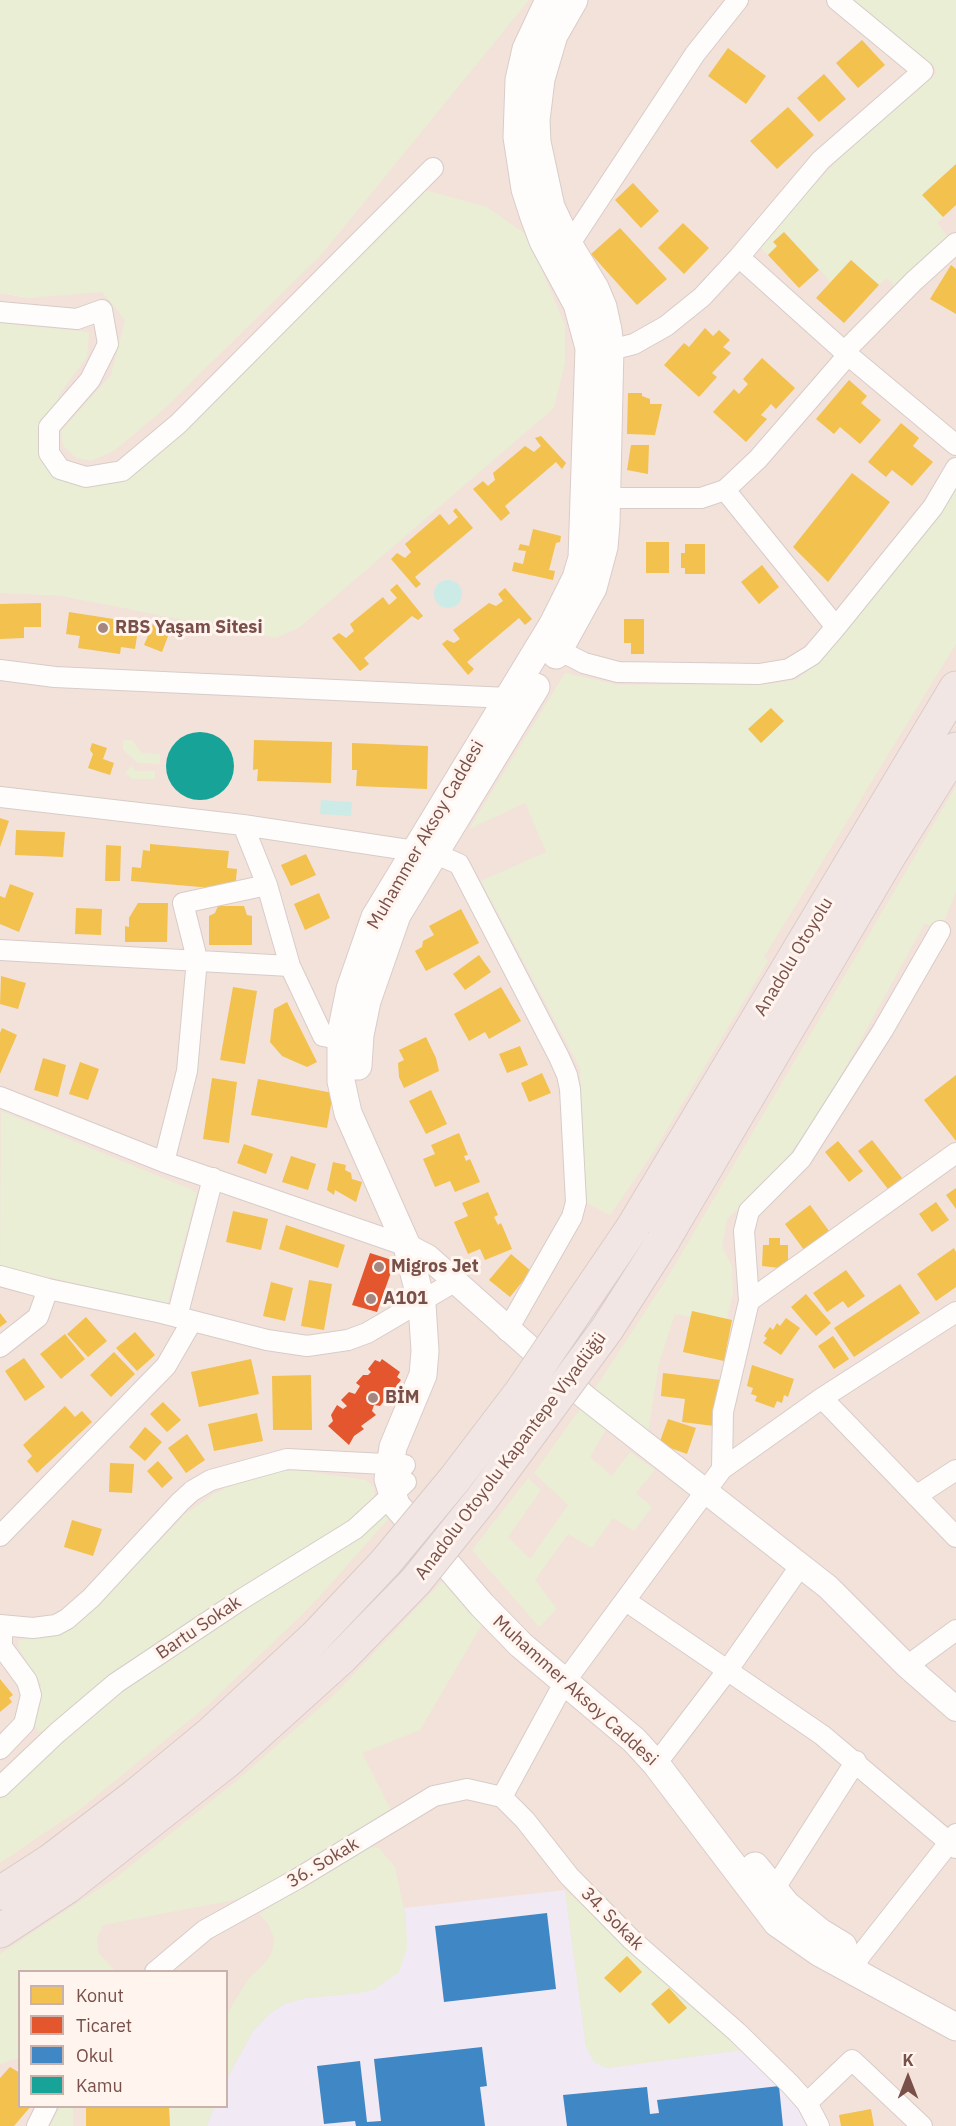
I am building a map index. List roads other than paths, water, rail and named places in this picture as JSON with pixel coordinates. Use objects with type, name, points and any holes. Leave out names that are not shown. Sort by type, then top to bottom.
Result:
[{"type":"highway","name":"Anadolu Otoyolu","points":[[633,1227],[956,688]]},
{"type":"highway","name":"Anadolu Otoyolu","points":[[663,1241],[880,873],[956,749]]},
{"type":"highway","name":"Anadolu Otoyolu Kapantepe Viyadüğü","points":[[0,1893],[50,1861],[135,1796],[209,1735],[316,1636],[385,1563],[454,1480],[566,1329],[633,1227]]},
{"type":"highway","name":"Anadolu Otoyolu Kapantepe Viyadüğü","points":[[0,1931],[67,1887],[227,1761],[341,1658],[416,1581],[481,1500],[607,1329],[663,1241]]},
{"type":"main road","points":[[549,0],[526,49],[519,80],[516,109],[519,154],[525,189],[543,241],[561,253]]},
{"type":"main road","points":[[561,253],[545,187],[536,120],[540,79],[554,35],[574,0]]},
{"type":"main road","name":"Muhammer Aksoy Caddesi","points":[[425,853],[550,646],[582,558],[603,307],[561,253]]},
{"type":"main road","name":"Muhammer Aksoy Caddesi","points":[[600,353],[607,498],[604,548],[599,570],[587,601],[508,698],[425,853],[397,915],[367,1001],[350,1041],[341,1081],[348,1113],[437,1291],[425,1351],[423,1375],[393,1447],[398,1477],[396,1505],[482,1605],[521,1645],[570,1676],[634,1740],[662,1757],[773,1891],[857,1963],[956,2027]]},
{"type":"main road","name":"Muhammer Aksoy Caddesi","points":[[662,1757],[765,1910],[800,1941],[857,1963],[956,2008]]},
{"type":"street","points":[[561,253],[695,54],[738,0]]},
{"type":"street","points":[[600,353],[650,336],[684,314],[739,257],[834,147],[923,71],[837,0]]},
{"type":"street","points":[[0,312],[77,319],[102,310],[108,344],[90,380],[49,427],[49,453],[60,469],[86,477],[122,471],[178,424],[433,168]]},
{"type":"street","points":[[607,498],[701,498],[725,490],[758,459],[846,354],[914,280],[956,243]]},
{"type":"street","points":[[739,257],[846,354],[956,445]]},
{"type":"street","points":[[550,646],[593,666],[618,672],[759,674],[789,669],[803,661],[836,627],[927,516],[956,468]]},
{"type":"street","points":[[725,490],[836,627]]},
{"type":"street","points":[[0,670],[56,677],[508,698]]},
{"type":"street","points":[[0,796],[243,825],[425,853],[459,864],[559,1057],[570,1089],[576,1202],[572,1217],[507,1331]]},
{"type":"street","points":[[243,825],[267,885],[290,966],[323,1036],[350,1041]]},
{"type":"street","points":[[164,1162],[187,1071],[197,959],[183,903],[267,885]]},
{"type":"street","points":[[722,1468],[723,1412],[749,1301],[744,1231],[749,1211],[801,1159],[883,1030],[940,932]]},
{"type":"street","points":[[0,950],[197,959],[290,966]]},
{"type":"street","points":[[0,1097],[164,1162],[417,1252],[437,1291],[507,1331],[706,1493],[801,1565],[853,1610],[907,1666],[956,1709]]},
{"type":"street","points":[[749,1301],[956,1154]]},
{"type":"street","points":[[0,1536],[166,1366],[184,1319],[213,1179]]},
{"type":"street","points":[[0,1276],[289,1345],[327,1345],[367,1333],[437,1291]]},
{"type":"street","points":[[0,1347],[38,1317],[48,1289]]},
{"type":"street","points":[[502,1797],[570,1676],[706,1493],[722,1468],[822,1398],[956,1312]]},
{"type":"street","points":[[822,1398],[956,1537]]},
{"type":"street","points":[[0,1749],[27,1716],[30,1687],[2,1647],[1,1625],[40,1628],[67,1619],[91,1598],[192,1491],[211,1480],[287,1459],[398,1477]]},
{"type":"street","points":[[916,1496],[956,1470]]},
{"type":"street","name":"Bartu Sokak","points":[[0,1787],[116,1683],[242,1599],[355,1529],[398,1477]]},
{"type":"street","points":[[662,1757],[727,1671],[801,1565]]},
{"type":"street","points":[[626,1601],[856,1761],[953,1841],[857,1963]]},
{"type":"street","points":[[907,1666],[956,1630]]},
{"type":"street","points":[[16,1732],[35,1754]]},
{"type":"street","points":[[773,1891],[856,1761]]},
{"type":"street","name":"36. Sokak","points":[[155,1970],[205,1930],[297,1879],[434,1796],[467,1789],[502,1797]]},
{"type":"street","name":"34. Sokak","points":[[502,1797],[525,1820],[569,1876],[632,1940],[762,2056],[807,2103],[819,2126]]},
{"type":"street","points":[[807,2103],[852,2060],[922,2126]]},
{"type":"street","points":[[37,2126],[46,2108]]},
{"type":"water","points":[[448,580],[458,584],[462,594],[458,604],[448,608],[438,604],[434,594],[438,584]]},
{"type":"water","points":[[321,800],[352,802],[351,816],[320,814]]},
{"type":"place","name":"RBS Yaşam Sitesi","points":[[103,628]]},
{"type":"place","name":"Migros Jet","points":[[379,1267]]},
{"type":"place","name":"A101","points":[[371,1299]]},
{"type":"place","name":"BİM","points":[[373,1398]]}]
